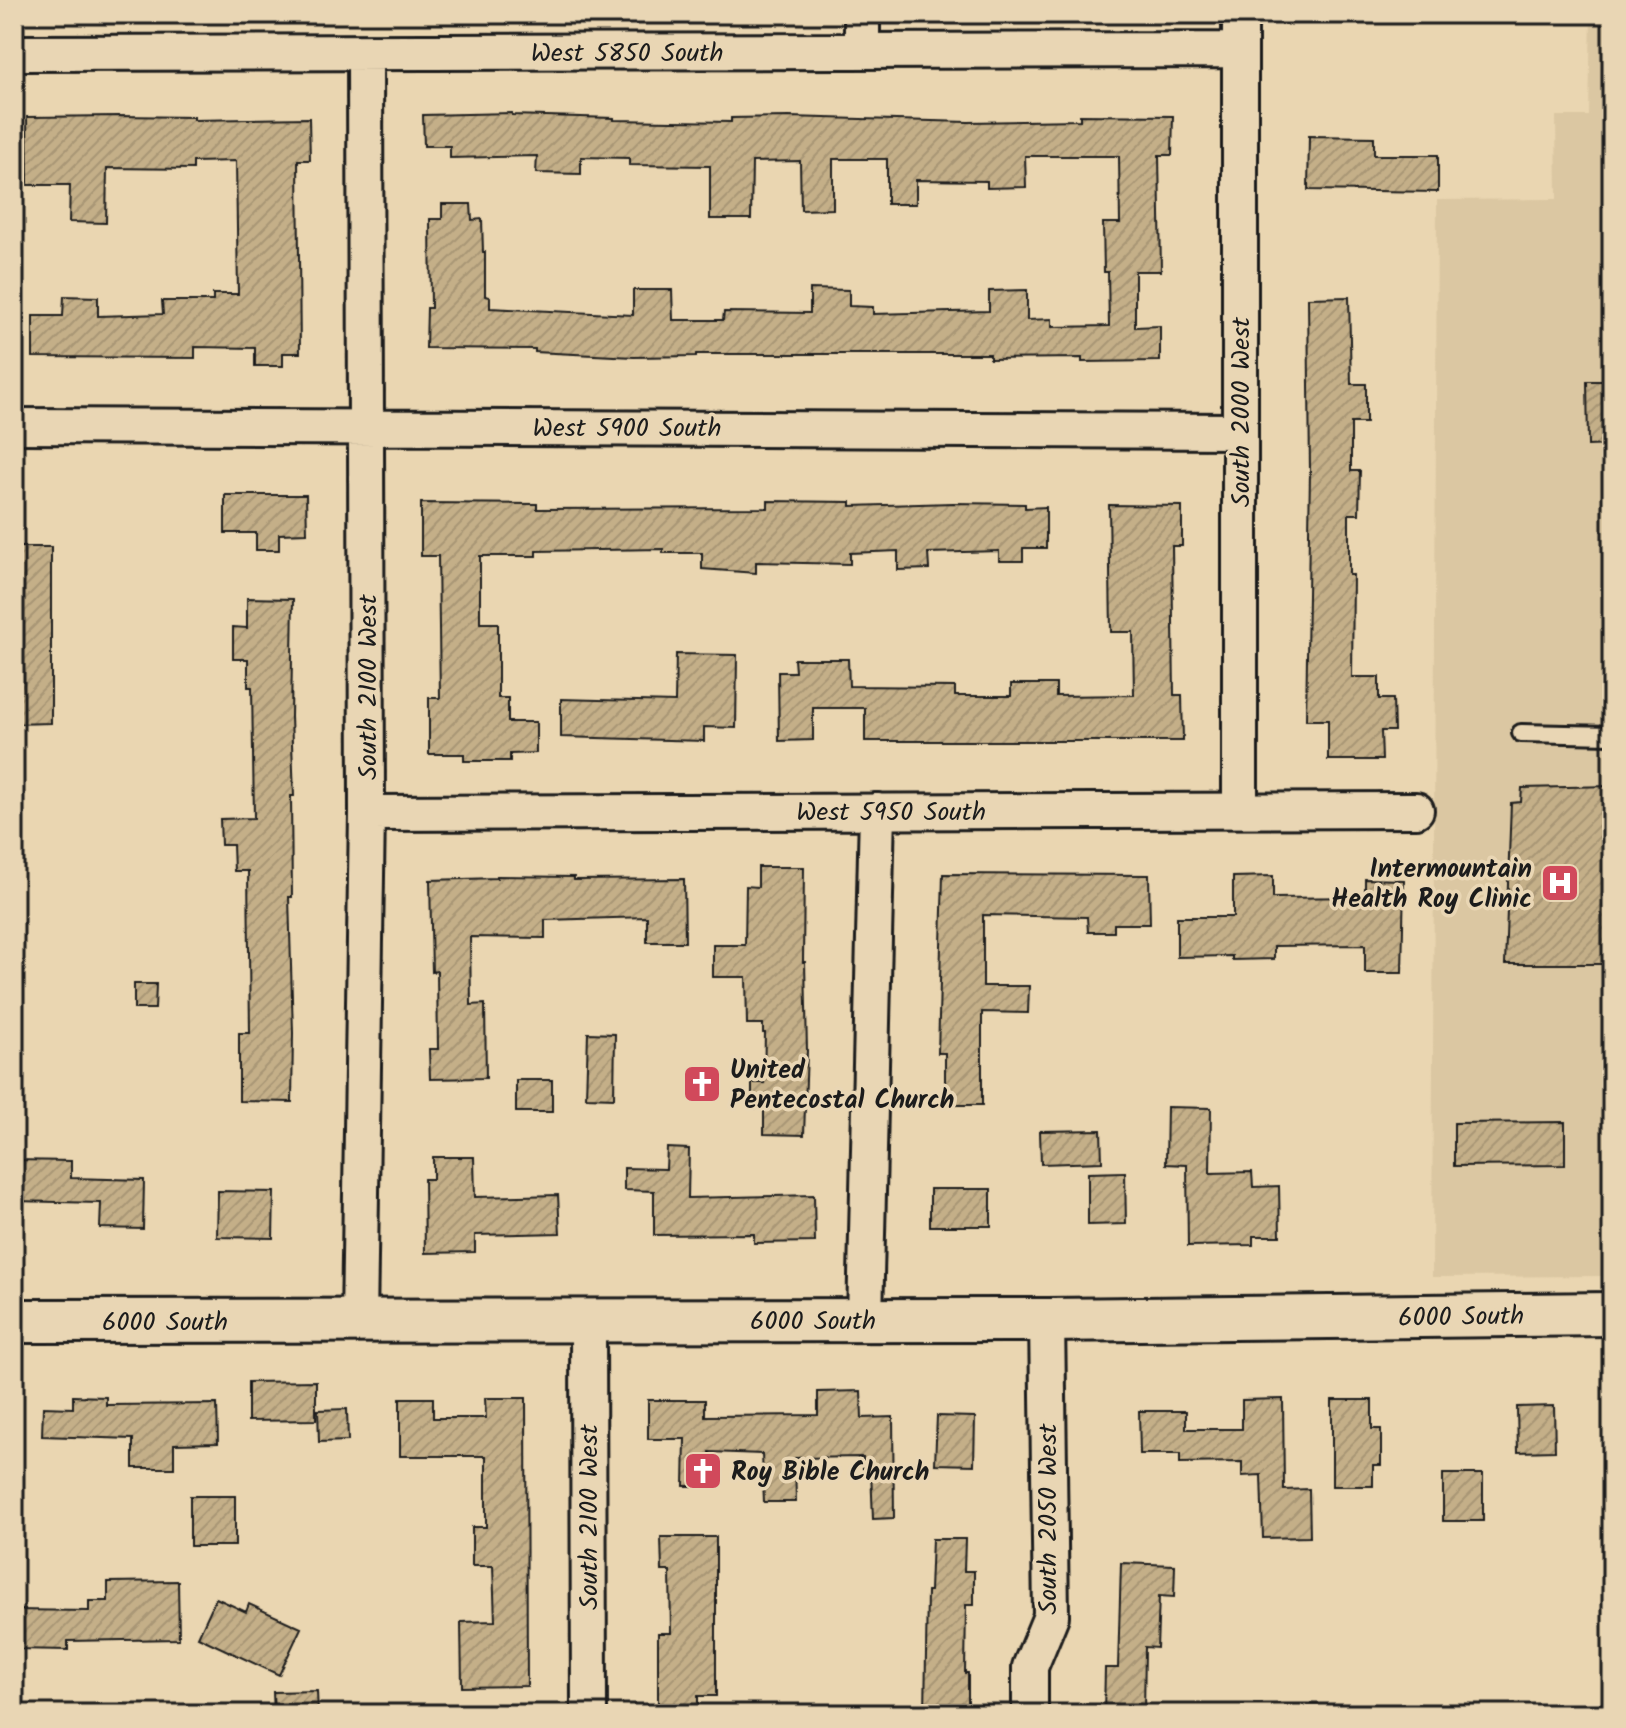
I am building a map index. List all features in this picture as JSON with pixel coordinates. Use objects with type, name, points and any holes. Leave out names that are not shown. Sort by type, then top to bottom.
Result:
[{"type":"street","points":[[862,14],[862,51]]},
{"type":"street","name":"South 2000 West","points":[[1240,14],[1240,809]]},
{"type":"street","name":"West 5850 South","points":[[14,53],[1240,50]]},
{"type":"street","name":"South 2100 West","points":[[359,1321],[367,813],[365,53]]},
{"type":"street","name":"West 5900 South","points":[[14,426],[1240,431]]},
{"type":"street","name":"West 5950 South","points":[[367,813],[1416,810]]},
{"type":"street","points":[[865,1319],[877,811]]},
{"type":"street","name":"6000 South","points":[[14,1321],[1047,1320],[1612,1314]]},
{"type":"street","name":"South 2050 West","points":[[1030,1714],[1030,1667],[1051,1616],[1047,1320]]},
{"type":"street","name":"South 2100 West","points":[[588,1321],[589,1714]]},
{"type":"lane","points":[[1521,733],[1612,735]]},
{"type":"shaded area","points":[[1591,14],[1612,14],[1612,1276],[1432,1277],[1437,200],[1557,199],[1556,116],[1589,116]]},
{"type":"building","points":[[512,113],[614,120],[731,122],[731,118],[789,117],[968,122],[1080,120],[1080,115],[1173,116],[1172,155],[1159,155],[1161,271],[1135,271],[1135,327],[1160,326],[1160,361],[990,359],[990,354],[696,354],[634,357],[535,352],[535,349],[426,348],[427,308],[431,308],[430,219],[442,219],[442,204],[471,204],[472,220],[482,219],[485,296],[490,297],[490,308],[633,315],[633,290],[672,290],[673,320],[723,320],[724,312],[810,313],[810,289],[849,290],[849,306],[873,307],[873,314],[989,311],[989,291],[1027,290],[1027,320],[1052,319],[1052,327],[1109,326],[1103,223],[1120,223],[1119,156],[1025,156],[1026,187],[987,188],[987,181],[916,180],[916,204],[887,204],[887,159],[833,159],[833,209],[801,210],[800,161],[752,162],[751,219],[710,219],[710,166],[629,165],[629,158],[581,157],[581,174],[536,173],[537,156],[450,158],[450,146],[424,146],[423,115]]},
{"type":"building","points":[[27,117],[194,117],[194,120],[309,118],[310,160],[298,160],[300,353],[283,353],[283,366],[255,366],[255,348],[195,347],[195,358],[33,357],[33,316],[63,316],[64,296],[98,297],[98,316],[163,314],[162,301],[213,301],[213,294],[238,294],[236,161],[193,162],[193,169],[107,168],[106,223],[69,222],[70,185],[28,185]]},
{"type":"building","points":[[1309,136],[1374,137],[1374,155],[1438,155],[1438,192],[1308,190]]},
{"type":"building","points":[[1349,297],[1351,384],[1366,384],[1366,423],[1351,423],[1351,471],[1360,471],[1359,514],[1349,514],[1349,575],[1353,575],[1352,677],[1379,677],[1379,699],[1393,699],[1394,731],[1381,731],[1382,760],[1328,760],[1328,720],[1306,720],[1310,471],[1308,298]]},
{"type":"building","points":[[1587,381],[1612,381],[1612,445],[1588,446]]},
{"type":"building","points":[[225,495],[306,495],[307,533],[279,534],[279,550],[256,550],[256,533],[225,533]]},
{"type":"building","points":[[768,501],[851,502],[851,506],[953,503],[1046,507],[1046,548],[1023,548],[1023,561],[999,561],[999,551],[928,553],[929,569],[898,570],[898,551],[850,553],[850,564],[756,562],[756,573],[702,569],[702,553],[663,553],[663,549],[536,551],[536,556],[480,556],[480,623],[498,623],[498,698],[508,698],[508,722],[536,722],[536,753],[510,754],[510,761],[464,761],[464,754],[429,754],[429,698],[440,698],[438,556],[421,556],[421,503],[537,504],[537,509],[768,508]]},
{"type":"building","points":[[1109,505],[1182,506],[1182,546],[1172,546],[1174,695],[1182,695],[1183,741],[865,741],[865,708],[813,708],[813,740],[779,741],[778,672],[795,672],[794,659],[848,659],[849,686],[955,687],[955,696],[1011,696],[1011,684],[1056,684],[1056,696],[1134,695],[1133,632],[1111,632]]},
{"type":"building","points":[[14,547],[51,547],[51,723],[14,724]]},
{"type":"building","points":[[247,598],[293,599],[291,717],[294,796],[291,796],[292,897],[289,897],[292,1102],[239,1101],[239,1033],[250,1033],[248,871],[234,871],[233,845],[221,845],[220,819],[254,818],[252,687],[248,687],[248,659],[233,659],[233,627],[247,628]]},
{"type":"building","points":[[676,654],[737,655],[736,728],[704,727],[704,741],[561,737],[561,699],[675,702]]},
{"type":"building","name":"Intermountain Health Roy Clinic","points":[[1612,786],[1612,964],[1505,964],[1511,803],[1521,802],[1522,788]]},
{"type":"building","points":[[758,867],[804,867],[803,962],[807,1051],[804,1135],[764,1134],[764,1109],[752,1108],[752,1083],[764,1083],[763,1024],[747,1024],[746,977],[713,977],[713,945],[745,945],[746,886],[758,887]]},
{"type":"building","points":[[943,874],[1149,875],[1150,924],[1114,924],[1114,932],[1088,932],[1087,917],[983,915],[983,986],[1029,986],[1028,1013],[982,1012],[982,1105],[945,1105],[945,1053],[938,1053]]},
{"type":"building","points":[[497,876],[574,877],[574,880],[684,879],[685,942],[647,942],[647,917],[545,920],[545,938],[470,937],[471,1005],[485,1004],[486,1078],[430,1079],[429,1049],[438,1049],[437,971],[432,972],[430,880]]},
{"type":"building","points":[[1273,876],[1273,898],[1365,897],[1365,879],[1404,880],[1402,973],[1365,973],[1365,945],[1274,946],[1274,959],[1177,957],[1177,917],[1233,917],[1233,877]]},
{"type":"building","points":[[134,984],[156,984],[155,1009],[134,1009]]},
{"type":"building","points":[[588,1033],[615,1034],[614,1098],[586,1097]]},
{"type":"building","points":[[516,1080],[552,1080],[552,1112],[516,1112]]},
{"type":"building","points":[[1167,1107],[1211,1108],[1210,1173],[1252,1172],[1253,1187],[1279,1186],[1280,1236],[1253,1236],[1253,1245],[1188,1246],[1187,1165],[1166,1164]]},
{"type":"building","points":[[1565,1122],[1565,1165],[1454,1166],[1454,1123]]},
{"type":"building","points":[[1101,1130],[1102,1162],[1041,1164],[1040,1131]]},
{"type":"building","points":[[667,1148],[689,1149],[688,1198],[814,1195],[815,1242],[754,1243],[754,1234],[654,1235],[654,1191],[624,1190],[624,1168],[666,1169]]},
{"type":"building","points":[[433,1157],[474,1157],[475,1197],[558,1195],[560,1233],[475,1235],[475,1252],[425,1253],[424,1179],[433,1179]]},
{"type":"building","points":[[14,1160],[71,1161],[71,1178],[144,1180],[143,1229],[100,1228],[101,1203],[14,1201]]},
{"type":"building","points":[[1125,1172],[1126,1224],[1088,1225],[1088,1173]]},
{"type":"building","points":[[930,1189],[991,1189],[991,1226],[930,1226]]},
{"type":"building","points":[[218,1191],[274,1192],[273,1238],[217,1237]]},
{"type":"building","points":[[316,1381],[316,1420],[248,1421],[248,1382]]},
{"type":"building","points":[[861,1391],[862,1418],[893,1417],[894,1518],[873,1519],[871,1471],[863,1472],[863,1457],[795,1458],[796,1502],[764,1502],[762,1454],[710,1452],[709,1486],[684,1486],[685,1439],[648,1439],[648,1400],[705,1400],[705,1416],[818,1415],[818,1392]]},
{"type":"building","points":[[73,1396],[106,1397],[106,1405],[217,1404],[218,1443],[174,1444],[174,1468],[133,1468],[133,1439],[42,1436],[43,1407],[73,1408]]},
{"type":"building","points":[[400,1398],[433,1398],[433,1418],[486,1418],[485,1398],[526,1398],[527,1686],[462,1687],[461,1622],[495,1621],[493,1566],[472,1566],[472,1527],[486,1527],[486,1456],[400,1456]]},
{"type":"building","points":[[1283,1399],[1284,1490],[1309,1489],[1310,1537],[1263,1538],[1261,1475],[1242,1476],[1242,1462],[1180,1463],[1180,1454],[1140,1454],[1139,1411],[1186,1411],[1186,1429],[1242,1429],[1242,1400]]},
{"type":"building","points":[[1332,1400],[1372,1400],[1372,1429],[1381,1429],[1381,1465],[1373,1465],[1373,1486],[1332,1486]]},
{"type":"building","points":[[1554,1406],[1555,1451],[1518,1452],[1517,1407]]},
{"type":"building","points":[[347,1409],[348,1441],[319,1442],[318,1410]]},
{"type":"building","points":[[937,1416],[975,1417],[974,1465],[935,1464]]},
{"type":"building","points":[[1443,1474],[1483,1474],[1483,1521],[1443,1521]]},
{"type":"building","points":[[190,1496],[235,1496],[235,1546],[190,1546]]},
{"type":"building","points":[[661,1537],[716,1537],[716,1696],[698,1696],[698,1709],[658,1709],[658,1633],[671,1633],[670,1571],[662,1571]]},
{"type":"building","points":[[932,1539],[965,1539],[964,1571],[974,1571],[974,1605],[966,1605],[968,1714],[925,1714],[927,1591],[930,1591]]},
{"type":"building","points":[[1121,1563],[1175,1565],[1174,1597],[1159,1596],[1157,1648],[1145,1647],[1144,1714],[1104,1714],[1105,1668],[1118,1668]]},
{"type":"building","points":[[178,1581],[179,1639],[68,1641],[68,1650],[14,1649],[14,1610],[89,1611],[89,1601],[108,1601],[108,1582]]},
{"type":"building","points":[[216,1598],[246,1612],[249,1604],[301,1628],[279,1675],[198,1637]]},
{"type":"building","points":[[317,1691],[318,1714],[274,1714],[273,1692]]},
{"type":"place","name":"Intermountain Health Roy Clinic","points":[[1560,883]]},
{"type":"place","name":"United Pentecostal Church","points":[[702,1084]]},
{"type":"place","name":"Roy Bible Church","points":[[703,1471]]}]
